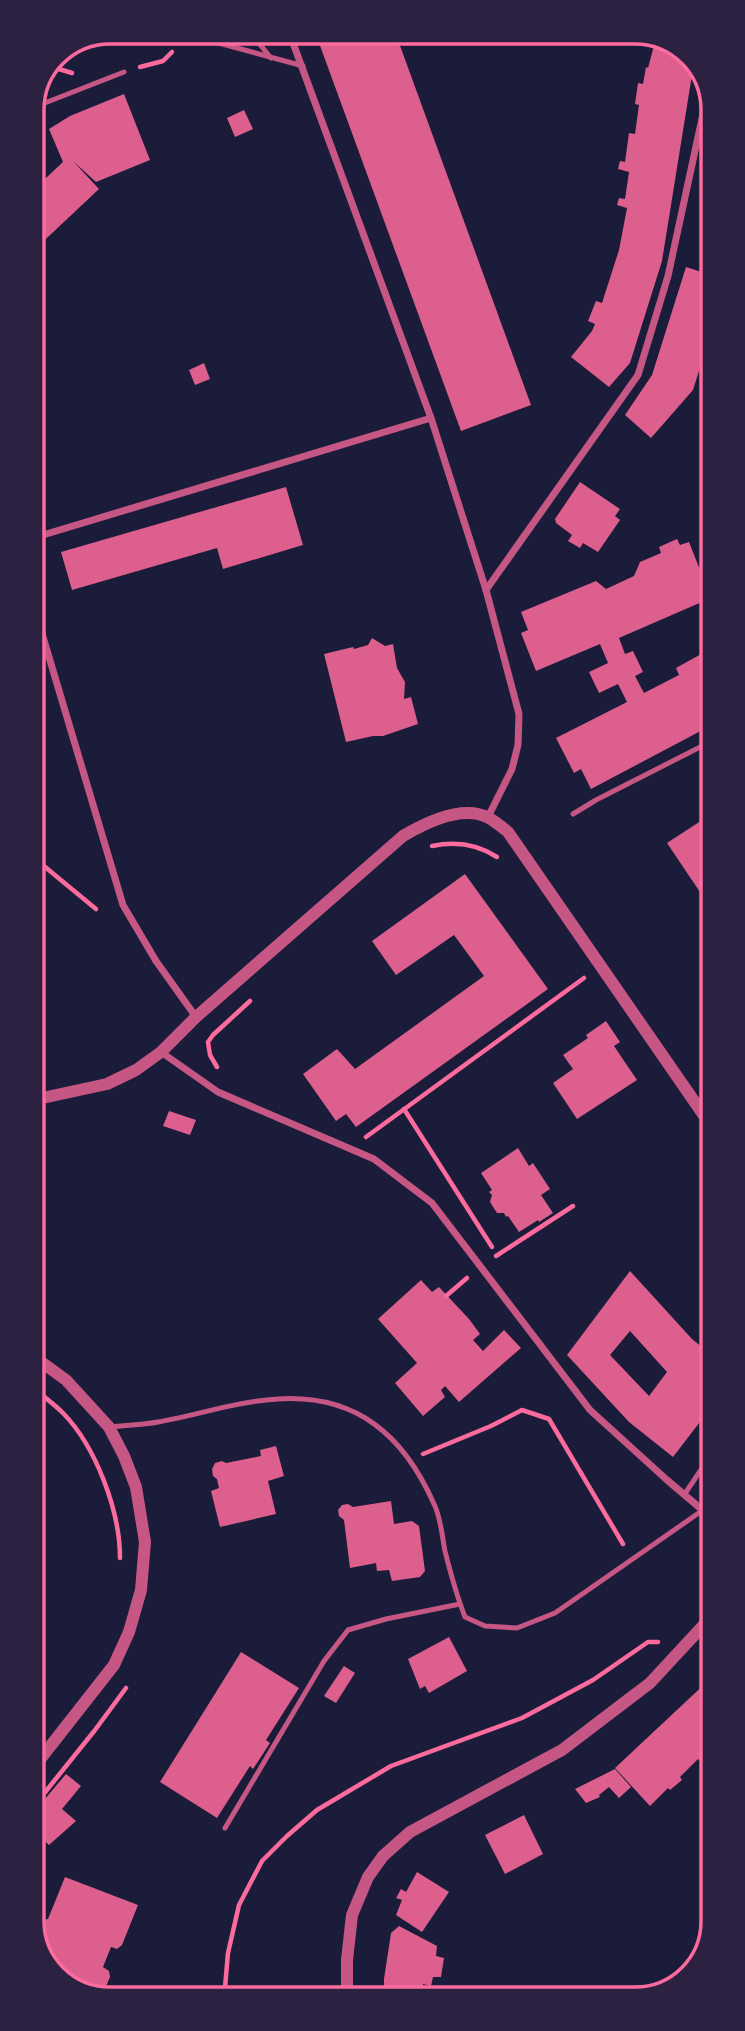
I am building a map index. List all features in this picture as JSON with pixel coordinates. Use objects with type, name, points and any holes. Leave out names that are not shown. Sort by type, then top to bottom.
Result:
[{"type":"street","points":[[294,44],[431,418],[486,590],[519,714],[518,745],[512,769],[488,817]]},
{"type":"street","points":[[486,590],[639,375],[668,276],[701,123]]},
{"type":"street","points":[[44,535],[431,418]]},
{"type":"street","points":[[44,640],[123,905],[156,961],[196,1017]]},
{"type":"street","points":[[44,1098],[107,1084],[135,1070],[161,1052],[196,1017],[403,836],[426,823],[468,814],[488,817],[508,832],[701,1111]]},
{"type":"street","points":[[161,1052],[218,1092],[374,1159],[432,1203],[590,1410],[701,1508]]},
{"type":"street","points":[[44,1364],[66,1380],[110,1427],[136,1487],[145,1542],[141,1590],[129,1632],[114,1665],[44,1755]]},
{"type":"street","points":[[346,1987],[352,1916],[368,1877],[383,1856],[410,1832],[562,1750],[650,1683],[701,1629]]},
{"type":"lane","points":[[222,44],[303,66]]},
{"type":"lane","points":[[260,44],[271,58]]},
{"type":"lane","points":[[44,103],[124,72]]},
{"type":"lane","points":[[573,814],[701,747]]},
{"type":"lane","points":[[110,1427],[156,1423],[278,1399],[307,1399],[358,1413],[380,1427],[403,1450],[436,1506],[453,1587],[465,1617],[485,1626],[517,1628],[555,1614],[701,1512]]},
{"type":"lane","points":[[684,1495],[701,1470]]},
{"type":"lane","points":[[225,1829],[324,1661],[348,1630],[386,1619],[460,1604]]},
{"type":"path","points":[[124,72],[163,61]]},
{"type":"path","points":[[432,846],[464,844],[491,853],[502,860]]},
{"type":"path","points":[[44,866],[96,909]]},
{"type":"path","points":[[355,1135],[365,1137],[584,978],[591,989]]},
{"type":"path","points":[[221,1072],[210,1055],[208,1042],[253,999]]},
{"type":"path","points":[[404,1109],[497,1255]]},
{"type":"path","points":[[446,1296],[480,1267],[573,1206]]},
{"type":"path","points":[[44,1397],[64,1414],[92,1455],[116,1517],[120,1564]]},
{"type":"path","points":[[431,1450],[491,1426],[522,1410],[549,1419],[632,1561]]},
{"type":"path","points":[[225,1987],[228,1953],[239,1905],[262,1861],[317,1810],[391,1766],[522,1718],[593,1680],[648,1642],[690,1641]]},
{"type":"building","points":[[319,44],[399,44],[531,405],[461,431]]},
{"type":"building","points":[[654,47],[676,57],[692,77],[662,261],[630,363],[609,387],[571,357],[592,331],[595,324],[588,321],[596,301],[602,303],[619,250],[627,208],[617,205],[619,198],[625,199],[629,172],[618,169],[620,161],[625,162],[629,133],[635,134],[639,105],[635,104],[638,83],[643,84],[646,67],[648,68]]},
{"type":"building","points":[[124,94],[150,160],[96,182],[73,161],[99,189],[44,241],[44,180],[63,162],[49,129],[70,116]]},
{"type":"building","points":[[244,110],[253,129],[235,137],[227,118]]},
{"type":"building","points":[[686,267],[701,272],[701,365],[693,390],[651,438],[625,415],[652,375]]},
{"type":"building","points":[[204,363],[210,379],[195,385],[189,370]]},
{"type":"building","points":[[580,482],[620,509],[615,516],[620,520],[598,552],[583,543],[580,548],[568,541],[572,535],[556,523],[555,519]]},
{"type":"building","points":[[286,487],[303,545],[223,569],[217,548],[72,590],[61,552]]},
{"type":"building","points":[[677,539],[680,545],[689,542],[701,573],[701,602],[619,638],[625,654],[633,651],[643,672],[635,676],[644,693],[679,675],[676,668],[701,654],[701,731],[591,789],[581,769],[574,773],[556,738],[627,702],[618,684],[599,693],[589,672],[608,663],[600,644],[536,671],[521,633],[528,630],[521,612],[596,581],[606,589],[634,576],[640,562],[661,553],[659,547]]},
{"type":"building","points":[[372,638],[385,646],[393,644],[397,668],[405,682],[404,699],[411,697],[418,724],[383,736],[346,742],[324,654],[368,645]]},
{"type":"building","points":[[701,821],[701,894],[667,843]]},
{"type":"building","points":[[465,874],[548,989],[356,1127],[346,1114],[336,1121],[303,1074],[337,1049],[355,1069],[484,976],[454,935],[396,975],[372,941]]},
{"type":"building","points":[[606,1021],[620,1042],[614,1046],[637,1080],[577,1119],[553,1083],[573,1069],[563,1055],[588,1038],[586,1035]]},
{"type":"building","points":[[169,1111],[196,1120],[190,1135],[163,1126]]},
{"type":"building","points":[[518,1148],[529,1166],[533,1163],[550,1189],[541,1195],[553,1213],[519,1232],[508,1216],[497,1213],[490,1202],[492,1195],[489,1192],[492,1190],[481,1173]]},
{"type":"building","points":[[630,1271],[701,1346],[701,1421],[673,1457],[629,1422],[567,1355]],"holes":[[[630,1331],[667,1372],[649,1396],[610,1355]]]},
{"type":"building","points":[[421,1280],[432,1292],[439,1287],[469,1319],[480,1334],[473,1340],[483,1351],[504,1330],[521,1348],[459,1402],[445,1386],[441,1390],[445,1397],[423,1416],[395,1383],[417,1363],[378,1319]]},
{"type":"building","points":[[276,1446],[284,1476],[268,1481],[276,1514],[220,1527],[211,1491],[219,1488],[217,1479],[213,1476],[215,1463],[261,1456],[260,1450]]},
{"type":"building","points":[[391,1501],[394,1524],[412,1521],[419,1526],[425,1571],[420,1577],[392,1581],[389,1570],[377,1571],[376,1563],[350,1568],[344,1520],[339,1516],[338,1510],[342,1505],[353,1507]]},
{"type":"building","points":[[449,1637],[467,1671],[429,1693],[425,1686],[420,1689],[408,1659]]},
{"type":"building","points":[[241,1652],[299,1688],[266,1740],[270,1743],[253,1769],[250,1766],[217,1818],[160,1782]]},
{"type":"building","points":[[344,1666],[355,1673],[336,1703],[324,1696]]},
{"type":"building","points":[[701,1687],[701,1762],[698,1759],[680,1777],[682,1780],[670,1790],[668,1788],[650,1806],[615,1768]]},
{"type":"building","points":[[615,1769],[631,1787],[619,1798],[609,1787],[600,1797],[586,1803],[575,1789]]},
{"type":"building","points":[[66,1774],[81,1786],[62,1809],[76,1821],[49,1845],[44,1840],[44,1800]]},
{"type":"building","points":[[524,1815],[543,1854],[505,1874],[485,1835]]},
{"type":"building","points":[[417,1872],[449,1892],[422,1932],[396,1915],[402,1900],[396,1898],[401,1889],[406,1892]]},
{"type":"building","points":[[65,1877],[138,1905],[122,1945],[117,1949],[111,1947],[103,1967],[109,1971],[110,1977],[106,1987],[84,1982],[63,1968],[46,1939],[44,1920],[48,1919]]},
{"type":"building","points":[[399,1926],[437,1946],[436,1956],[444,1958],[441,1977],[433,1977],[431,1986],[423,1984],[423,1987],[384,1987],[391,1933]]}]
